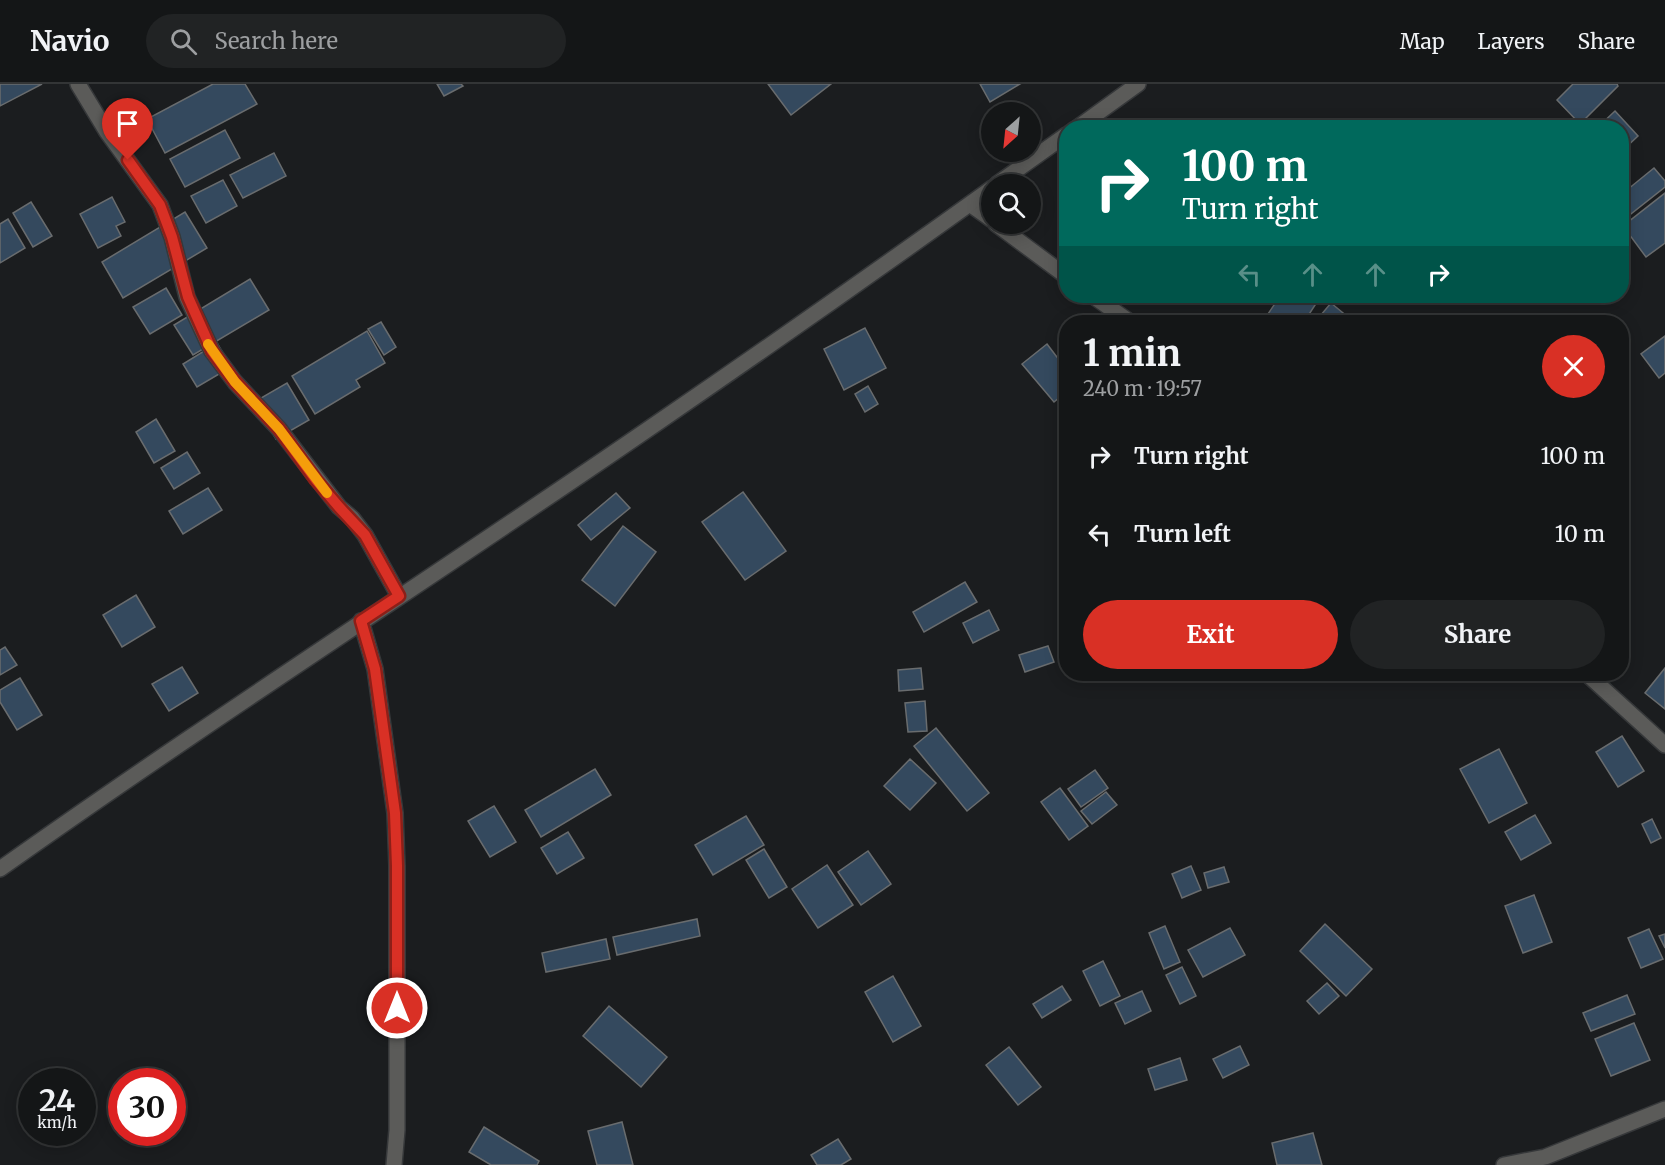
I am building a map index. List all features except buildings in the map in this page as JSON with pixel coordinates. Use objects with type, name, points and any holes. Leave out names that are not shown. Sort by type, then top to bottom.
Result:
[{"type":"street","points":[[78,84],[107,132],[160,205],[172,237],[188,297],[212,351],[235,382],[279,429],[333,500],[365,535],[399,596]]},
{"type":"street","points":[[1089,120],[1138,84]]},
{"type":"street","points":[[1012,174],[1059,141]]},
{"type":"street","points":[[0,869],[361,621],[660,422],[981,197]]},
{"type":"street","points":[[981,197],[971,205],[981,212]]},
{"type":"street","points":[[1009,234],[1059,271]]},
{"type":"street","points":[[1104,303],[1120,315]]},
{"type":"street","points":[[361,621],[375,669],[395,813],[397,1130],[394,1165]]},
{"type":"street","points":[[1595,681],[1665,745]]},
{"type":"street","points":[[1504,1165],[1545,1156],[1665,1109]]},
{"type":"slow traffic","points":[[208,344],[235,382],[279,429],[327,493]]},
{"type":"route","points":[[128,160],[160,205],[172,237],[188,297],[212,351],[235,382],[279,429],[316,480],[365,535],[399,596],[361,621],[375,669],[395,813],[397,1008]]}]
